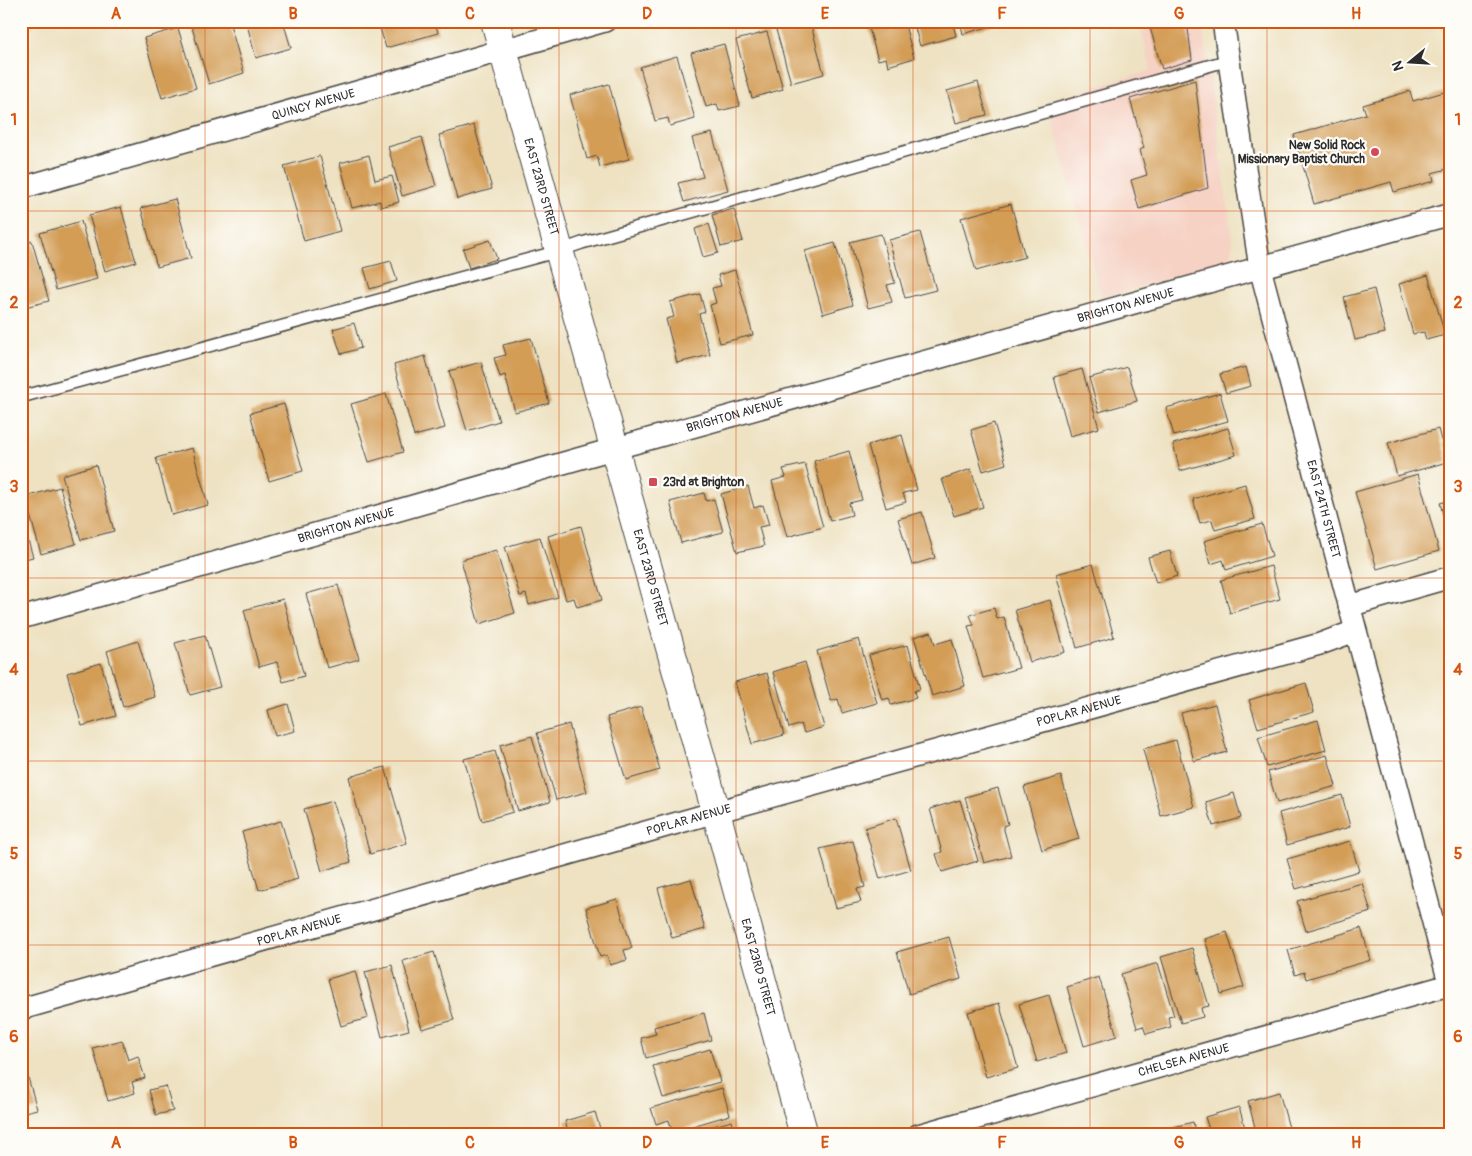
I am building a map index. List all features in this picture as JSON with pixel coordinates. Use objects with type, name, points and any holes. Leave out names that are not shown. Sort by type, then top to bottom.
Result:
[{"type":"main road","name":"EAST 23RD STREET","points":[[495,21],[716,812],[804,1135]]},
{"type":"street","name":"QUINCY AVENUE","points":[[21,188],[605,21]]},
{"type":"street","name":"EAST 24TH STREET","points":[[1223,21],[1260,268],[1349,606],[1445,947],[1450,988]]},
{"type":"street","name":"BRIGHTON AVENUE","points":[[21,618],[1451,214]]},
{"type":"street","points":[[1349,606],[1451,577]]},
{"type":"street","name":"POPLAR AVENUE","points":[[21,1009],[716,812],[1320,644],[1356,630]]},
{"type":"street","name":"CHELSEA AVENUE","points":[[918,1135],[1450,988]]},
{"type":"lane","points":[[21,397],[559,251],[1228,60]]},
{"type":"shaded area","points":[[1139,21],[1202,21],[1232,238],[1232,255],[1224,262],[1102,298],[1047,102],[1151,70]]},
{"type":"building","points":[[190,21],[229,21],[244,73],[209,84]]},
{"type":"building","points":[[246,21],[283,21],[291,48],[256,58]]},
{"type":"building","points":[[378,21],[435,21],[438,33],[386,48]]},
{"type":"building","points":[[791,21],[810,21],[824,74],[791,83],[775,26]]},
{"type":"building","points":[[867,21],[904,21],[914,58],[888,66],[886,58],[878,60]]},
{"type":"building","points":[[913,21],[952,21],[956,36],[920,46]]},
{"type":"building","points":[[960,21],[994,21],[995,25],[963,34]]},
{"type":"building","points":[[1148,21],[1187,21],[1192,60],[1162,69]]},
{"type":"building","points":[[178,28],[196,88],[162,98],[144,38]]},
{"type":"building","points":[[767,32],[783,89],[752,98],[736,40]]},
{"type":"building","points":[[724,44],[740,106],[719,111],[717,104],[706,107],[691,53]]},
{"type":"building","points":[[677,56],[695,119],[670,126],[668,118],[655,121],[640,67]]},
{"type":"building","points":[[1195,80],[1208,188],[1139,209],[1131,180],[1147,175],[1140,150],[1144,148],[1130,99]]},
{"type":"building","points":[[978,82],[987,115],[956,123],[947,91]]},
{"type":"building","points":[[609,84],[629,159],[600,167],[597,156],[587,159],[570,95]]},
{"type":"building","name":"New Solid Rock Missionary Baptist Church","points":[[1410,91],[1413,101],[1444,92],[1451,115],[1451,168],[1432,173],[1434,181],[1394,192],[1391,182],[1314,204],[1294,135],[1366,114],[1363,105]]},
{"type":"building","points":[[474,125],[492,189],[457,199],[439,135]]},
{"type":"building","points":[[712,133],[728,190],[684,202],[678,183],[703,177],[692,138]]},
{"type":"building","points":[[422,137],[436,186],[402,196],[388,147]]},
{"type":"building","points":[[369,155],[375,180],[392,176],[399,202],[381,207],[380,201],[352,208],[340,163]]},
{"type":"building","points":[[320,156],[340,231],[304,241],[284,166]]},
{"type":"building","points":[[175,199],[191,258],[157,267],[141,208]]},
{"type":"building","points":[[1011,204],[1025,257],[976,271],[961,218]]},
{"type":"building","points":[[121,207],[136,262],[105,271],[89,215]]},
{"type":"building","points":[[734,209],[743,241],[721,247],[712,215]]},
{"type":"building","points":[[81,221],[97,279],[56,290],[40,233]]},
{"type":"building","points":[[709,224],[718,253],[703,257],[695,229]]},
{"type":"building","points":[[920,232],[936,290],[905,298],[889,240]]},
{"type":"building","points":[[881,234],[895,283],[887,285],[892,302],[868,308],[850,242]]},
{"type":"building","points":[[490,240],[497,259],[469,268],[463,249]]},
{"type":"building","points":[[32,241],[49,301],[21,308],[21,244]]},
{"type":"building","points":[[835,243],[853,305],[823,314],[805,251]]},
{"type":"building","points":[[391,261],[397,281],[370,289],[364,268]]},
{"type":"building","points":[[735,270],[753,335],[720,343],[710,305],[716,303],[712,288],[721,286],[718,275]]},
{"type":"building","points":[[1428,275],[1445,335],[1426,340],[1424,332],[1413,334],[1399,284]]},
{"type":"building","points":[[1374,289],[1385,333],[1355,340],[1344,297]]},
{"type":"building","points":[[700,294],[705,312],[699,314],[710,355],[677,363],[666,319],[674,317],[670,302]]},
{"type":"building","points":[[354,323],[361,348],[341,354],[333,329]]},
{"type":"building","points":[[531,338],[549,403],[515,412],[505,375],[500,377],[494,358],[506,355],[503,345]]},
{"type":"building","points":[[425,356],[445,428],[414,436],[394,365]]},
{"type":"building","points":[[481,362],[499,421],[467,431],[449,371]]},
{"type":"building","points":[[1127,367],[1137,401],[1099,412],[1089,378]]},
{"type":"building","points":[[1246,367],[1251,386],[1226,393],[1220,374]]},
{"type":"building","points":[[1082,369],[1099,428],[1070,436],[1054,377]]},
{"type":"building","points":[[1220,393],[1228,421],[1174,436],[1166,408]]},
{"type":"building","points":[[386,394],[403,452],[369,462],[351,404]]},
{"type":"building","points":[[284,404],[303,471],[269,481],[250,413]]},
{"type":"building","points":[[994,423],[1006,464],[983,471],[971,430]]},
{"type":"building","points":[[1228,428],[1236,455],[1180,471],[1173,444]]},
{"type":"building","points":[[1438,429],[1447,462],[1397,476],[1388,443]]},
{"type":"building","points":[[902,435],[917,490],[903,493],[906,502],[886,508],[868,445]]},
{"type":"building","points":[[192,448],[208,505],[172,515],[156,458]]},
{"type":"building","points":[[849,451],[862,500],[849,503],[852,515],[830,521],[814,461]]},
{"type":"building","points":[[805,464],[823,527],[787,537],[772,481],[786,477],[783,469]]},
{"type":"building","points":[[96,465],[114,531],[81,540],[62,475]]},
{"type":"building","points":[[971,469],[983,507],[954,516],[942,479]]},
{"type":"building","points":[[1418,474],[1439,551],[1377,569],[1355,492]]},
{"type":"building","points":[[1245,484],[1255,519],[1215,530],[1212,520],[1200,523],[1193,499]]},
{"type":"building","points":[[748,486],[754,508],[763,505],[769,525],[759,527],[764,546],[737,552],[721,494]]},
{"type":"building","points":[[60,487],[76,544],[41,554],[25,497]]},
{"type":"building","points":[[704,493],[706,501],[714,499],[723,532],[681,543],[670,502]]},
{"type":"building","points":[[1451,500],[1451,532],[1448,533],[1440,503]]},
{"type":"building","points":[[922,512],[935,558],[912,565],[898,519]]},
{"type":"building","points":[[21,517],[33,557],[21,560]]},
{"type":"building","points":[[1262,524],[1272,556],[1226,570],[1223,560],[1211,564],[1204,541]]},
{"type":"building","points":[[581,526],[602,600],[577,607],[574,598],[566,600],[548,536]]},
{"type":"building","points":[[540,537],[558,597],[529,605],[526,594],[520,596],[505,547]]},
{"type":"building","points":[[496,550],[515,613],[479,624],[461,560]]},
{"type":"building","points":[[1170,551],[1177,576],[1156,583],[1148,557]]},
{"type":"building","points":[[1093,564],[1114,637],[1077,648],[1056,574]]},
{"type":"building","points":[[1271,566],[1280,599],[1230,613],[1221,580]]},
{"type":"building","points":[[338,585],[359,659],[327,668],[306,594]]},
{"type":"building","points":[[283,599],[304,676],[283,682],[277,662],[259,667],[244,610]]},
{"type":"building","points":[[1050,600],[1065,652],[1030,662],[1015,610]]},
{"type":"building","points":[[994,608],[997,619],[1004,617],[1019,668],[983,678],[968,626],[974,625],[970,615]]},
{"type":"building","points":[[931,632],[935,644],[952,639],[965,686],[932,696],[914,637]]},
{"type":"building","points":[[205,635],[220,687],[190,695],[175,643]]},
{"type":"building","points":[[859,639],[877,703],[842,713],[838,699],[831,701],[817,651]]},
{"type":"building","points":[[138,641],[155,697],[123,707],[107,651]]},
{"type":"building","points":[[908,645],[920,689],[914,691],[916,698],[891,705],[889,698],[882,700],[869,655]]},
{"type":"building","points":[[805,662],[824,727],[804,733],[801,724],[789,728],[773,672]]},
{"type":"building","points":[[101,663],[116,716],[82,726],[67,673]]},
{"type":"building","points":[[767,673],[784,735],[752,744],[735,682]]},
{"type":"building","points":[[1306,683],[1314,712],[1258,728],[1249,700]]},
{"type":"building","points":[[288,704],[295,731],[275,736],[268,710]]},
{"type":"building","points":[[1215,704],[1227,752],[1194,761],[1181,713]]},
{"type":"building","points":[[641,707],[660,770],[626,780],[607,717]]},
{"type":"building","points":[[1318,720],[1326,750],[1267,767],[1258,737]]},
{"type":"building","points":[[569,724],[587,792],[556,800],[537,733]]},
{"type":"building","points":[[532,736],[550,802],[518,811],[500,745]]},
{"type":"building","points":[[1176,740],[1194,807],[1161,816],[1143,749]]},
{"type":"building","points":[[495,751],[513,812],[482,821],[464,759]]},
{"type":"building","points":[[1327,755],[1336,786],[1277,803],[1268,772]]},
{"type":"building","points":[[385,767],[407,843],[370,854],[349,777]]},
{"type":"building","points":[[1061,776],[1079,839],[1042,850],[1024,787]]},
{"type":"building","points":[[998,788],[1008,824],[1003,826],[1011,856],[984,863],[965,797]]},
{"type":"building","points":[[1234,793],[1241,818],[1213,826],[1206,802]]},
{"type":"building","points":[[1342,795],[1350,827],[1287,845],[1279,813]]},
{"type":"building","points":[[960,800],[978,861],[942,872],[936,854],[942,852],[930,809]]},
{"type":"building","points":[[333,801],[351,862],[322,871],[304,809]]},
{"type":"building","points":[[896,818],[911,870],[880,879],[865,828]]},
{"type":"building","points":[[281,821],[298,879],[259,890],[242,832]]},
{"type":"building","points":[[853,841],[865,887],[857,889],[861,902],[836,908],[820,849]]},
{"type":"building","points":[[1350,841],[1359,871],[1296,889],[1287,859]]},
{"type":"building","points":[[691,879],[705,929],[672,938],[658,888]]},
{"type":"building","points":[[1362,883],[1371,912],[1306,931],[1297,901]]},
{"type":"building","points":[[617,899],[632,948],[624,950],[627,960],[610,965],[607,955],[600,957],[586,908]]},
{"type":"building","points":[[1361,928],[1371,960],[1306,979],[1304,972],[1295,975],[1288,950]]},
{"type":"building","points":[[1227,932],[1244,987],[1221,994],[1205,939]]},
{"type":"building","points":[[949,937],[961,979],[909,994],[897,952]]},
{"type":"building","points":[[1192,948],[1209,1006],[1201,1008],[1203,1017],[1181,1023],[1161,957]]},
{"type":"building","points":[[434,952],[454,1020],[422,1029],[403,961]]},
{"type":"building","points":[[1158,963],[1174,1016],[1168,1017],[1171,1027],[1146,1034],[1143,1026],[1137,1028],[1121,974]]},
{"type":"building","points":[[392,965],[409,1030],[382,1037],[365,972]]},
{"type":"building","points":[[355,971],[368,1018],[341,1026],[328,979]]},
{"type":"building","points":[[1099,977],[1117,1036],[1084,1046],[1067,987]]},
{"type":"building","points":[[1049,995],[1066,1053],[1037,1062],[1019,1004]]},
{"type":"building","points":[[999,1003],[1018,1068],[986,1077],[968,1012]]},
{"type":"building","points":[[704,1013],[711,1040],[646,1058],[641,1038],[656,1034],[654,1027]]},
{"type":"building","points":[[122,1040],[128,1060],[138,1056],[145,1078],[132,1082],[135,1093],[108,1101],[93,1048]]},
{"type":"building","points":[[710,1049],[720,1082],[663,1098],[653,1066]]},
{"type":"building","points":[[25,1067],[37,1109],[21,1113],[21,1068]]},
{"type":"building","points":[[166,1086],[173,1111],[156,1115],[149,1090]]},
{"type":"building","points":[[722,1088],[730,1115],[672,1132],[669,1120],[656,1124],[651,1108]]},
{"type":"building","points":[[1279,1092],[1291,1135],[1257,1135],[1248,1101]]},
{"type":"building","points":[[1239,1107],[1247,1135],[1211,1135],[1205,1117]]},
{"type":"building","points":[[595,1112],[602,1135],[569,1135],[565,1121]]},
{"type":"building","points":[[732,1121],[736,1135],[684,1135],[684,1134]]},
{"type":"building","points":[[1193,1122],[1196,1135],[1159,1135],[1158,1131]]},
{"type":"place","name":"New Solid Rock Missionary Baptist Church","points":[[1375,152]]},
{"type":"place","name":"23rd at Brighton","points":[[653,482]]}]
